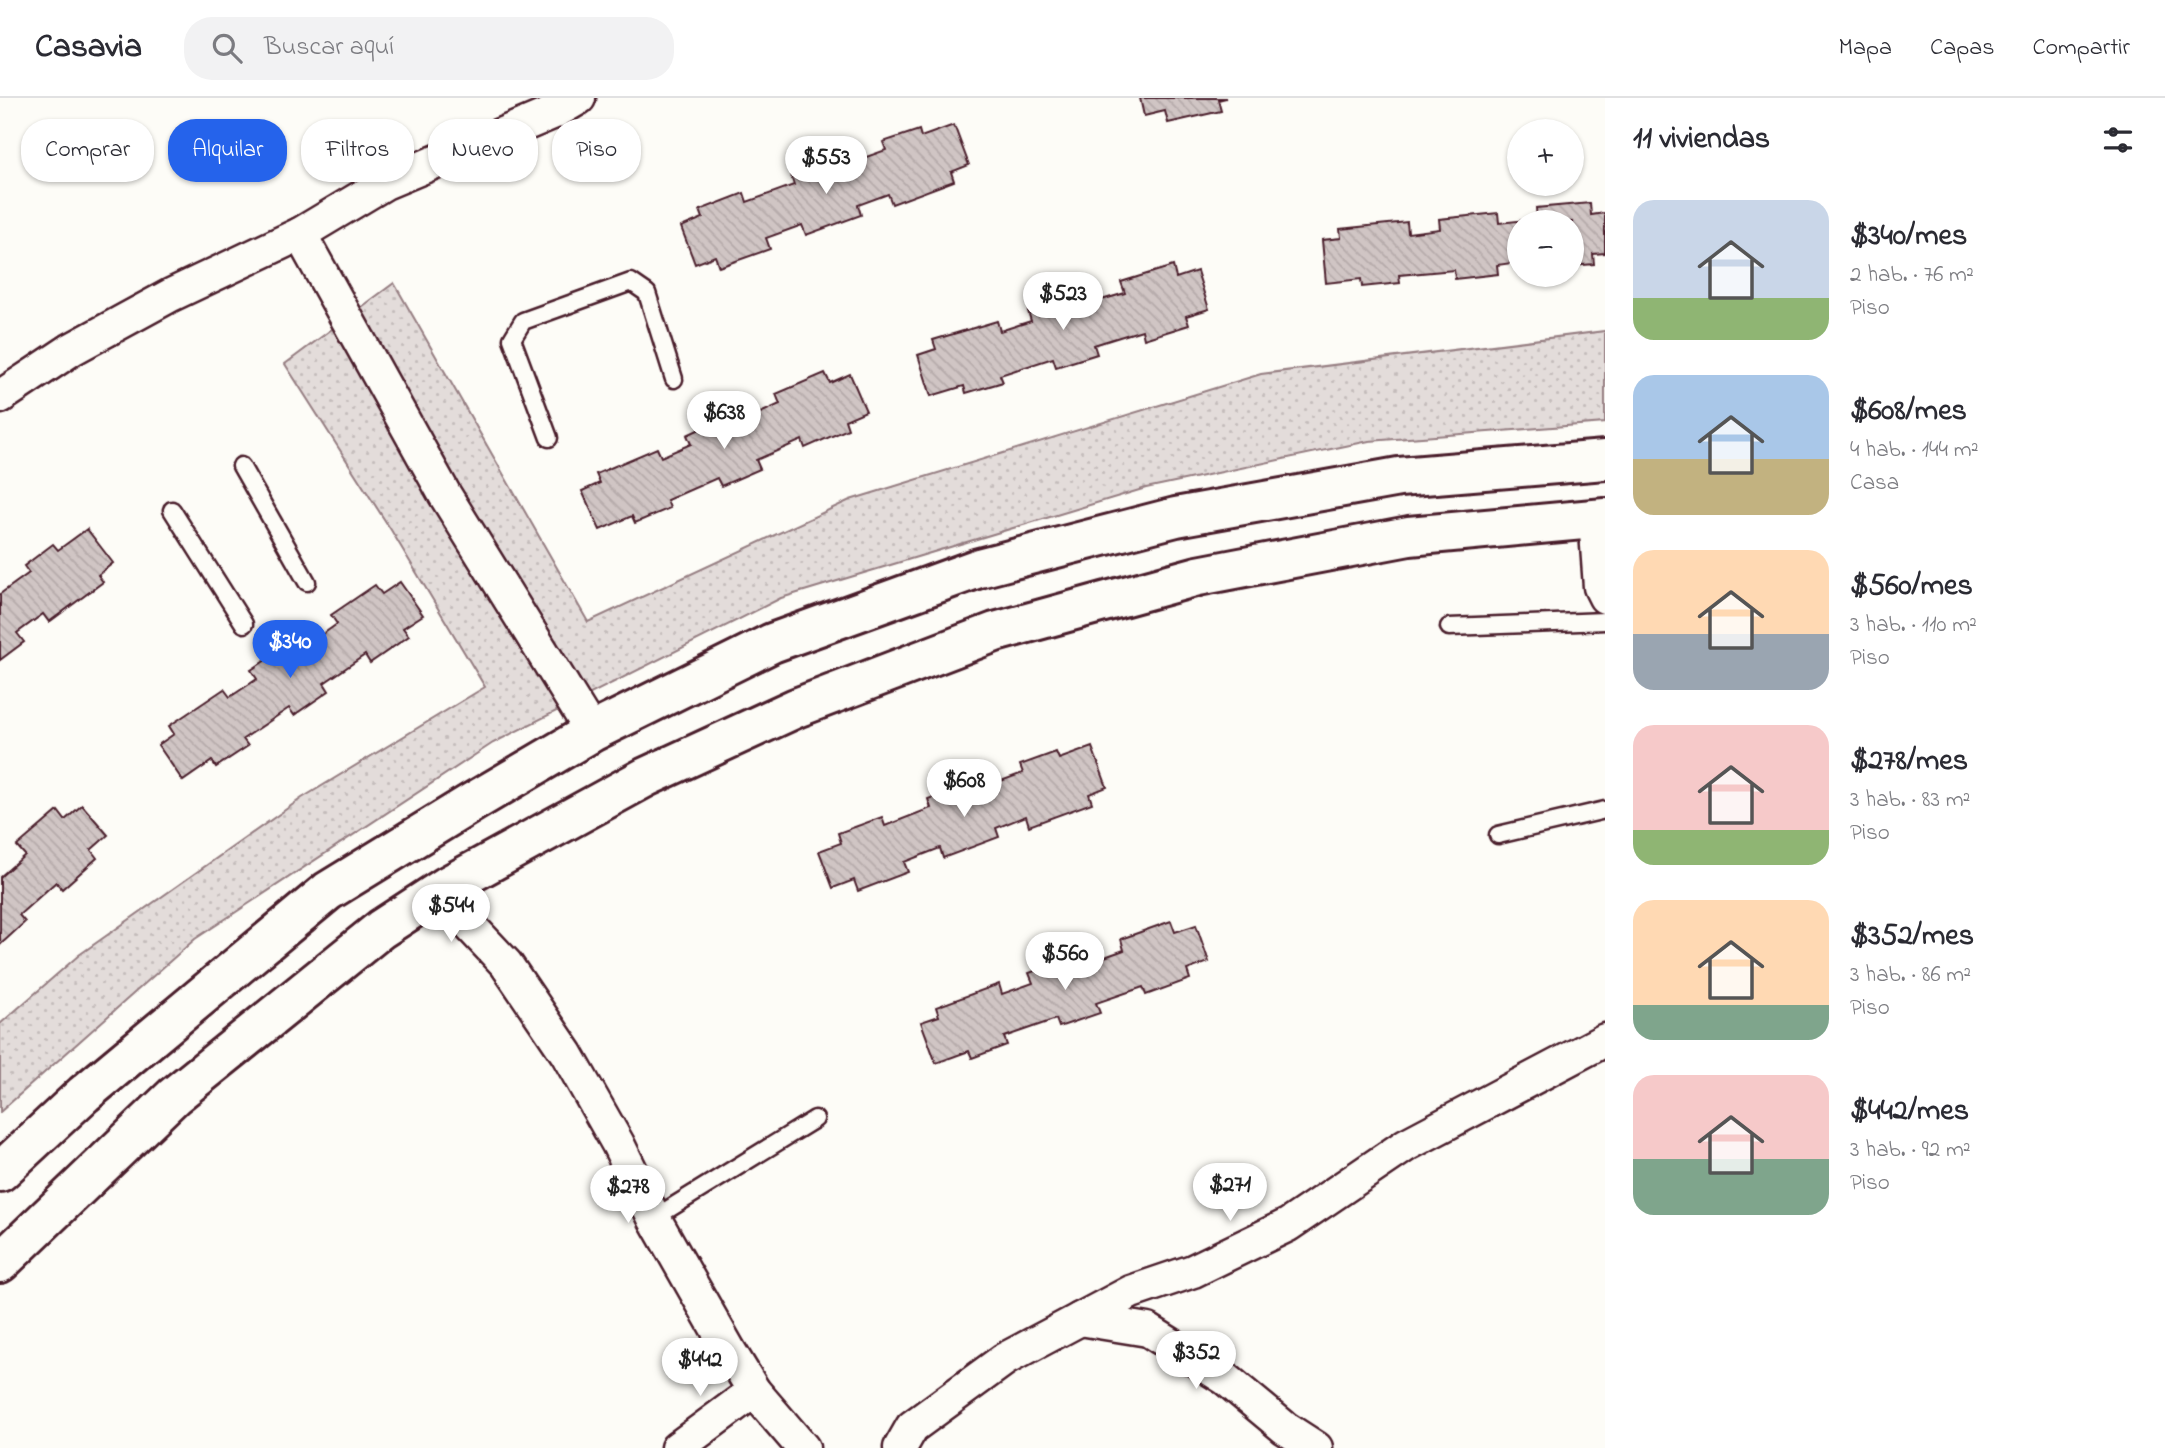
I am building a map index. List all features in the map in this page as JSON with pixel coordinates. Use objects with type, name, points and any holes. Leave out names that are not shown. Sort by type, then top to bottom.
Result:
[{"type":"highway","points":[[0,1172],[84,1094],[328,891],[592,732],[772,643],[979,568],[1176,517],[1399,477],[1605,460]]},
{"type":"highway","points":[[0,1263],[174,1096],[381,929],[447,886],[646,778],[708,748],[796,708],[995,632],[1198,576],[1409,536],[1600,518]]},
{"type":"street","points":[[0,397],[72,349],[171,295],[300,234],[385,183],[558,111],[579,98]]},
{"type":"street","points":[[300,234],[445,495],[592,732]]},
{"type":"street","points":[[1600,518],[1600,587],[1605,597]]},
{"type":"street","points":[[447,886],[472,928],[506,964],[567,1054],[618,1144],[654,1218],[754,1391],[803,1448]]},
{"type":"street","points":[[900,1448],[912,1427],[995,1367],[1131,1292],[1193,1271],[1288,1225],[1406,1145],[1605,1041]]},
{"type":"street","points":[[1080,1319],[1148,1330],[1226,1379],[1285,1427],[1316,1448]]},
{"type":"street","points":[[677,1448],[754,1391]]},
{"type":"lane","points":[[549,438],[512,339],[523,321],[631,282],[647,293],[674,379]]},
{"type":"lane","points":[[241,466],[307,582]]},
{"type":"lane","points":[[172,510],[244,624]]},
{"type":"lane","points":[[1449,627],[1605,621]]},
{"type":"lane","points":[[1498,835],[1605,810]]},
{"type":"lane","points":[[654,1218],[815,1119]]},
{"type":"shaded area","points":[[394,283],[588,622],[850,500],[1261,374],[1605,331],[1605,423],[1369,441],[1146,488],[781,598],[493,743],[195,939],[0,1112],[0,1024],[79,955],[302,798],[485,687],[391,530],[285,364]]},
{"type":"building","points":[[1140,98],[1226,98],[1218,100],[1221,111],[1168,123],[1165,111],[1144,116]]},
{"type":"building","points":[[954,125],[969,165],[951,172],[954,181],[892,204],[888,194],[858,205],[861,215],[806,235],[802,225],[766,238],[770,249],[719,267],[715,256],[695,264],[681,227],[703,218],[700,210],[744,193],[747,202],[794,185],[791,176],[831,161],[833,169],[886,150],[883,142],[919,130],[921,137]]},
{"type":"building","points":[[1590,203],[1591,215],[1605,213],[1605,253],[1593,254],[1594,264],[1584,265],[1584,210],[1536,208]]},
{"type":"building","points":[[1498,213],[1499,223],[1507,222],[1507,264],[1497,265],[1498,274],[1455,279],[1454,270],[1399,275],[1400,283],[1362,287],[1361,279],[1326,283],[1322,240],[1341,238],[1340,229],[1407,222],[1408,233],[1440,229],[1439,219]]},
{"type":"building","points":[[1173,266],[1176,278],[1197,271],[1209,309],[1186,316],[1189,325],[1144,339],[1142,330],[1094,345],[1097,354],[1056,367],[1053,358],[1000,375],[1003,382],[966,393],[964,386],[931,396],[918,355],[936,349],[933,340],[997,321],[1000,331],[1031,321],[1028,311],[1085,294],[1088,304],[1125,293],[1121,282]]},
{"type":"building","points":[[825,373],[830,383],[850,374],[866,411],[845,420],[848,429],[805,448],[802,440],[756,460],[760,469],[721,486],[717,478],[667,500],[670,508],[635,523],[632,516],[600,530],[582,491],[600,483],[596,474],[657,448],[661,457],[691,444],[687,435],[741,410],[745,420],[780,404],[776,394]]},
{"type":"building","points":[[87,529],[113,563],[98,575],[103,582],[49,622],[43,614],[17,633],[24,642],[0,660],[0,594],[29,573],[24,566],[53,544],[58,550]]},
{"type":"building","points":[[400,582],[423,615],[403,628],[409,636],[370,663],[365,655],[324,683],[329,691],[294,715],[289,708],[243,739],[248,746],[216,767],[212,761],[183,781],[158,745],[174,734],[169,726],[224,689],[230,697],[257,679],[251,670],[299,638],[306,646],[337,624],[331,615],[375,585],[382,594]]},
{"type":"building","points":[[1092,747],[1107,787],[1089,794],[1092,803],[1029,826],[1026,816],[996,828],[999,837],[943,858],[940,848],[904,862],[908,872],[858,891],[854,880],[833,888],[819,851],[841,843],[838,833],[882,817],[885,826],[931,808],[928,799],[968,784],[971,792],[1023,773],[1020,765],[1056,752],[1059,759]]},
{"type":"building","points":[[82,805],[108,835],[91,850],[97,858],[62,889],[56,882],[19,915],[25,922],[0,945],[0,877],[25,855],[17,846],[58,811],[65,820]]},
{"type":"building","points":[[1171,921],[1175,932],[1196,925],[1209,962],[1187,970],[1190,979],[1146,995],[1143,987],[1096,1003],[1100,1013],[1059,1027],[1056,1019],[1004,1037],[1007,1045],[972,1058],[969,1051],[936,1063],[921,1022],[939,1016],[936,1007],[999,984],[1002,994],[1033,983],[1029,973],[1085,953],[1088,963],[1124,950],[1121,939]]}]
